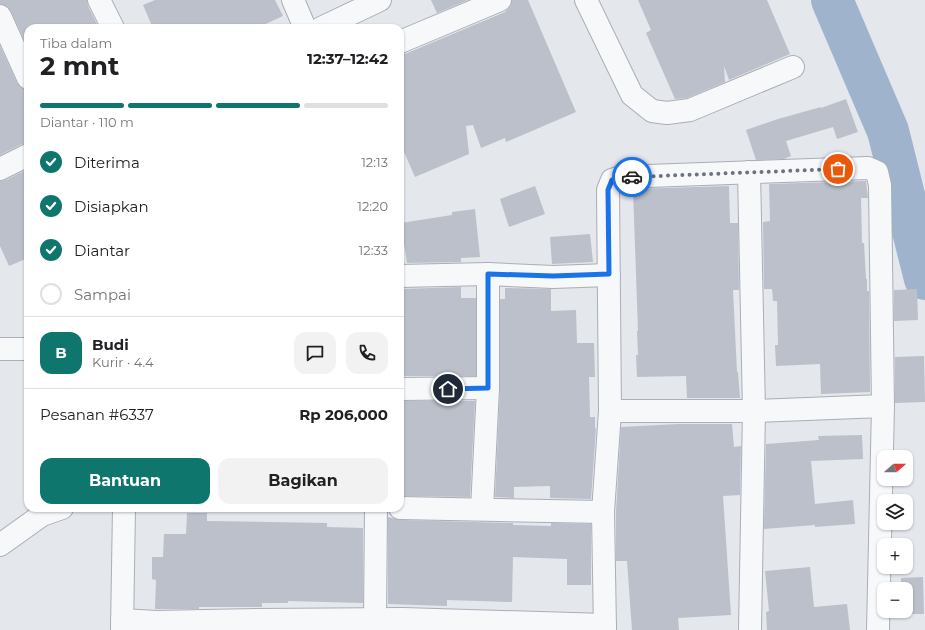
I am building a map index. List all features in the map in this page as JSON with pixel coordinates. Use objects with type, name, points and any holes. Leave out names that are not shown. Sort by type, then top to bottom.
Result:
[{"type":"street","points":[[99,0],[111,24]]},
{"type":"street","points":[[293,0],[303,24]]},
{"type":"street","points":[[329,24],[380,0]]},
{"type":"street","points":[[404,40],[500,0]]},
{"type":"street","points":[[586,0],[632,95],[652,111],[667,113],[690,110],[793,67]]},
{"type":"street","points":[[0,16],[24,69]]},
{"type":"street","points":[[0,169],[24,157]]},
{"type":"street","points":[[124,512],[122,625],[156,622],[260,625],[375,619],[481,625],[605,628],[603,512],[610,411],[608,190],[612,180],[621,177],[868,168],[877,172],[880,185],[883,406],[878,630]]},
{"type":"street","points":[[749,172],[754,411],[750,630]]},
{"type":"street","points":[[404,276],[488,274],[553,276],[609,274]]},
{"type":"street","points":[[482,510],[488,388],[488,274]]},
{"type":"street","points":[[0,349],[24,349]]},
{"type":"street","points":[[404,389],[488,388]]},
{"type":"street","points":[[610,411],[754,411],[883,406]]},
{"type":"street","points":[[404,508],[603,512]]},
{"type":"street","points":[[0,545],[42,515],[51,512]]},
{"type":"street","points":[[375,619],[376,512]]},
{"type":"building","points":[[0,0],[87,0],[88,6],[97,24],[24,24],[24,39],[11,11],[7,6],[0,4]]},
{"type":"building","points":[[155,0],[275,0],[283,16],[266,24],[151,24],[143,5]]},
{"type":"building","points":[[431,0],[468,0],[437,13]]},
{"type":"building","points":[[512,0],[528,0],[576,112],[506,142],[505,138],[481,148],[473,125],[466,126],[469,154],[415,177],[404,152],[404,54],[505,12],[510,7]]},
{"type":"building","points":[[638,0],[767,0],[790,54],[729,80],[724,66],[725,82],[687,98],[675,99],[646,33],[651,30]]},
{"type":"building","points":[[0,46],[17,83],[21,88],[24,89],[24,144],[0,155]]},
{"type":"building","points":[[846,99],[858,132],[837,139],[833,127],[786,141],[791,156],[784,159],[756,160],[746,130]]},
{"type":"building","points":[[24,171],[24,260],[9,266],[0,246],[0,181],[6,180]]},
{"type":"building","points":[[866,181],[868,198],[861,198],[862,243],[864,243],[867,291],[869,291],[870,392],[821,394],[820,364],[776,366],[775,345],[778,345],[777,301],[773,301],[772,289],[764,289],[763,222],[770,221],[769,184]]},
{"type":"building","points":[[535,186],[545,214],[509,227],[500,199]]},
{"type":"building","points":[[729,186],[730,223],[738,223],[739,290],[733,290],[737,372],[740,398],[687,398],[686,376],[637,377],[636,355],[638,355],[638,331],[633,189]]},
{"type":"building","points":[[475,209],[480,257],[461,258],[461,262],[407,263],[404,243],[404,223],[452,215],[452,212]]},
{"type":"building","points":[[590,234],[593,262],[552,264],[550,237]]},
{"type":"building","points":[[461,287],[461,298],[476,298],[476,376],[404,376],[404,289]]},
{"type":"building","points":[[505,288],[551,289],[551,311],[576,310],[577,343],[594,343],[595,377],[589,377],[590,417],[595,417],[596,428],[591,499],[550,498],[550,486],[514,487],[514,498],[495,497],[500,389],[500,299],[505,299]]},
{"type":"building","points":[[917,289],[918,320],[894,321],[894,290]]},
{"type":"building","points":[[924,356],[925,402],[895,403],[895,357]]},
{"type":"building","points":[[404,401],[475,401],[470,497],[404,496]]},
{"type":"building","points":[[678,424],[732,424],[734,447],[741,446],[740,495],[723,496],[731,615],[678,618],[679,630],[632,630],[627,561],[616,561],[616,512],[621,427]]},
{"type":"building","points":[[862,435],[863,459],[811,461],[815,504],[853,500],[855,524],[764,529],[766,444],[819,440],[818,436]]},
{"type":"building","points":[[187,513],[207,513],[207,521],[327,523],[327,527],[363,528],[363,603],[288,601],[288,603],[262,603],[262,607],[155,609],[156,580],[152,579],[152,557],[163,557],[164,534],[186,534]]},
{"type":"building","points":[[388,517],[400,520],[513,523],[513,525],[551,526],[551,523],[591,524],[591,585],[567,585],[567,559],[513,557],[512,602],[447,600],[447,606],[388,604]]},
{"type":"building","points":[[810,567],[814,607],[847,604],[850,630],[767,630],[766,612],[769,611],[765,571]]},
{"type":"building","points":[[923,577],[924,614],[913,614],[913,582],[901,582],[901,578]]},
{"type":"waterway","points":[[832,0],[888,131],[925,279]]},
{"type":"way so far","points":[[632,177],[838,169]]},
{"type":"route","points":[[448,389],[488,388],[488,274],[553,276],[609,274],[608,190],[612,180],[621,177],[632,177]]}]
